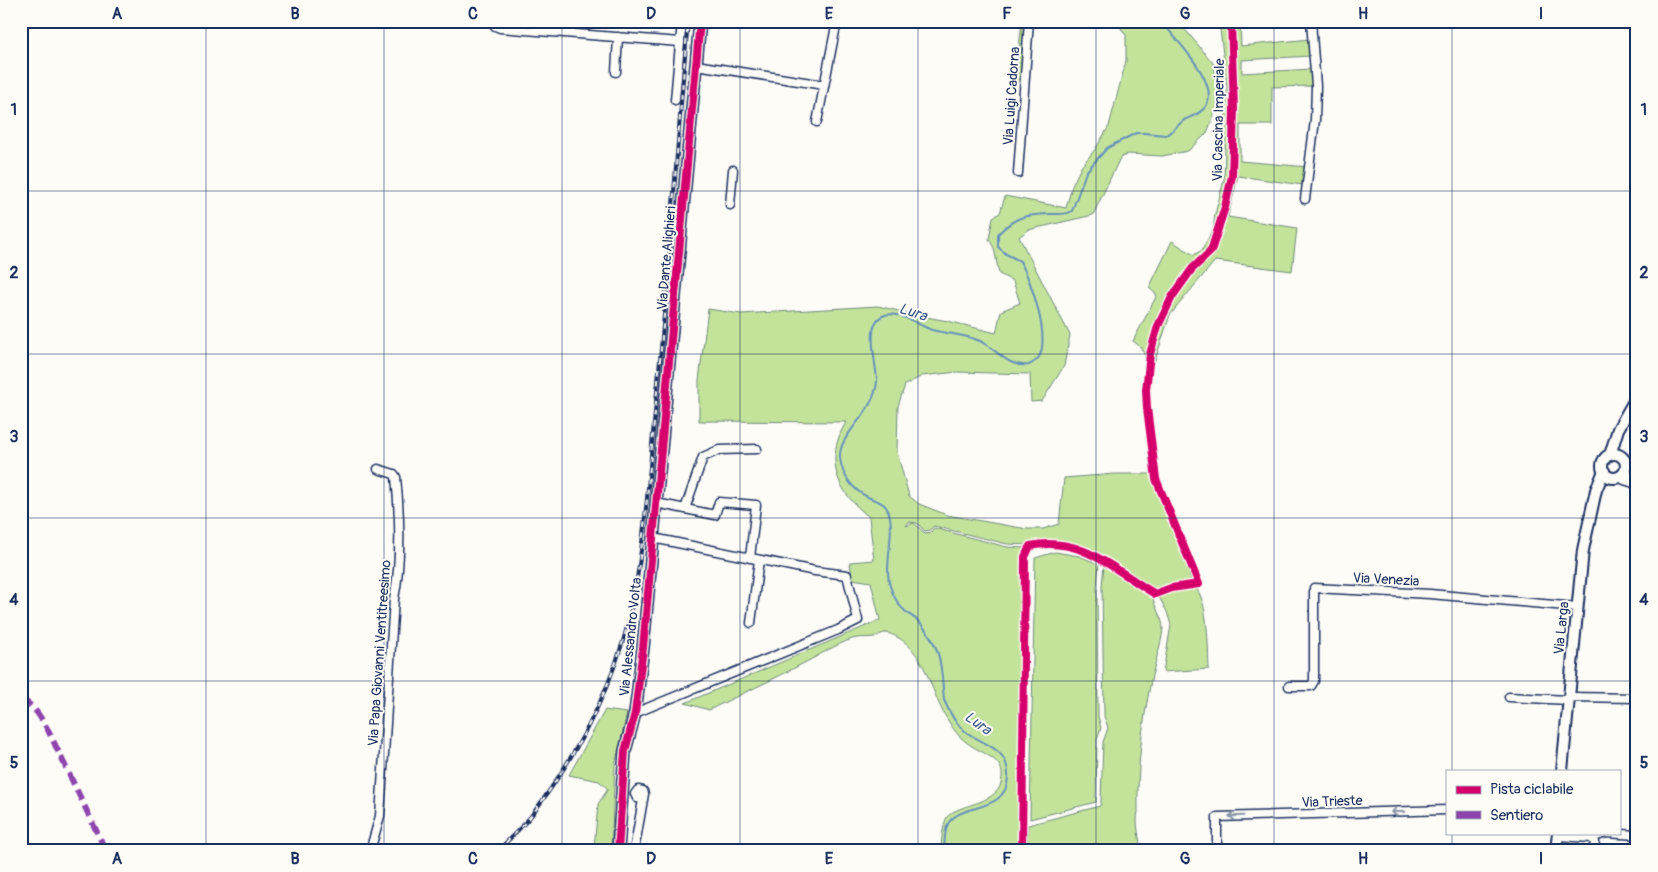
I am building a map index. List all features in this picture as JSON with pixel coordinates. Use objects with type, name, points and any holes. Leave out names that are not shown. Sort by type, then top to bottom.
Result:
[{"type":"street","points":[[492,21],[495,26],[500,28],[680,42]]},
{"type":"street","points":[[556,32],[557,21]]},
{"type":"street","points":[[675,100],[682,21]]},
{"type":"street","name":"Via Dante Alighieri","points":[[657,500],[700,21]]},
{"type":"street","points":[[817,122],[838,21]]},
{"type":"street","name":"Via Luigi Cadorna","points":[[1018,173],[1029,21]]},
{"type":"street","points":[[1305,198],[1315,120],[1316,86],[1311,21]]},
{"type":"street","points":[[616,72],[618,37]]},
{"type":"street","points":[[696,65],[824,85]]},
{"type":"street","points":[[730,205],[733,170]]},
{"type":"street","points":[[1635,484],[1624,480],[1603,462],[1610,455],[1618,429],[1637,396]]},
{"type":"street","points":[[1615,473],[1623,458],[1621,435],[1629,410]]},
{"type":"street","points":[[685,509],[703,457],[720,450],[757,449]]},
{"type":"street","points":[[1610,455],[1617,454],[1623,458]]},
{"type":"street","name":"Via Papa Giovanni Ventitreesimo","points":[[370,851],[380,816],[394,599],[398,581],[400,513],[396,477],[394,474],[378,469]]},
{"type":"street","name":"Via Larga","points":[[1562,770],[1583,550],[1596,490],[1615,473]]},
{"type":"street","points":[[657,500],[685,509],[715,515],[719,502],[756,505],[750,558]]},
{"type":"street","name":"Via Alessandro Volta","points":[[618,851],[626,751],[635,713],[657,500]]},
{"type":"street","points":[[635,713],[858,620],[847,575],[815,571],[653,538]]},
{"type":"street","points":[[751,624],[760,560]]},
{"type":"street","name":"Via Venezia","points":[[1288,686],[1311,686],[1314,682],[1314,588],[1430,594],[1577,608]]},
{"type":"street","points":[[1509,697],[1568,699],[1637,698]]},
{"type":"street","points":[[634,851],[642,799]]},
{"type":"street","name":"Via Trieste","points":[[1217,851],[1217,817],[1446,810]]},
{"type":"street","points":[[1556,851],[1558,835],[1591,838],[1606,834],[1637,834]]},
{"type":"street","points":[[1591,838],[1595,842],[1593,851]]},
{"type":"green space","points":[[1022,21],[1027,21],[1022,83],[1015,81]]},
{"type":"green space","points":[[1119,21],[1178,21],[1213,63],[1218,83],[1217,107],[1207,133],[1188,151],[1162,156],[1128,154],[1120,158],[1093,215],[1028,230],[1019,237],[1070,335],[1064,366],[1042,401],[1031,402],[1030,374],[957,372],[922,376],[905,385],[898,406],[897,452],[909,496],[919,504],[947,515],[1027,529],[1043,529],[1059,524],[1064,478],[1115,474],[1157,474],[1190,567],[1188,570],[1192,582],[1155,592],[1104,558],[1070,542],[1056,540],[1030,545],[1007,544],[934,526],[930,530],[925,531],[917,523],[909,522],[906,526],[914,523],[925,533],[931,532],[934,528],[1007,547],[1027,548],[1024,555],[1019,851],[941,851],[943,828],[947,817],[961,808],[979,802],[995,793],[1000,786],[1002,770],[995,760],[971,746],[954,730],[939,704],[923,665],[909,646],[899,638],[892,634],[883,633],[875,637],[852,639],[709,710],[685,703],[880,620],[871,582],[852,579],[850,562],[874,560],[869,517],[848,497],[841,486],[837,474],[835,462],[836,449],[839,436],[846,422],[699,421],[699,380],[708,309],[741,314],[878,306],[996,333],[1001,311],[1020,303],[1013,281],[999,274],[994,248],[989,239],[993,217],[1000,213],[1005,196],[1066,208],[1072,186],[1081,167],[1096,148],[1109,126],[1126,61],[1126,35],[1119,26]]},
{"type":"green space","points":[[1219,21],[1240,21],[1241,46],[1310,39],[1311,56],[1242,60],[1242,73],[1312,69],[1313,86],[1272,87],[1272,125],[1240,125],[1240,161],[1308,167],[1303,185],[1238,176],[1228,217],[1297,228],[1292,271],[1215,261],[1170,315],[1151,372],[1146,372],[1143,351],[1133,341],[1157,295],[1149,288],[1172,241],[1194,255],[1202,250],[1213,229],[1224,180],[1227,87]]},
{"type":"green space","points":[[1055,552],[1079,556],[1099,564],[1097,586],[1098,716],[1101,728],[1097,740],[1096,802],[1030,819],[1035,558]]},
{"type":"green space","points":[[1104,564],[1124,575],[1153,596],[1163,625],[1161,642],[1148,697],[1141,746],[1137,821],[1141,851],[1027,851],[1028,825],[1100,806],[1103,742],[1108,728],[1104,716],[1102,586]]},
{"type":"green space","points":[[1194,586],[1203,602],[1205,613],[1209,669],[1163,672],[1171,625],[1158,595]]},
{"type":"green space","points":[[605,710],[627,713],[615,765],[611,851],[593,851],[598,804],[608,789],[599,781],[569,775]]},
{"type":"waterway","name":"Lura","points":[[944,851],[945,834],[948,824],[954,817],[1000,797],[1006,789],[1007,767],[1000,753],[966,732],[950,713],[944,700],[941,669],[933,641],[918,621],[900,606],[890,586],[888,577],[891,533],[889,514],[883,503],[864,495],[849,482],[841,465],[841,449],[850,431],[864,413],[875,393],[877,381],[873,344],[874,326],[878,319],[885,315],[897,315],[932,330],[962,335],[980,341],[1014,364],[1029,365],[1038,358],[1042,345],[1042,334],[1041,321],[1034,294],[1020,261],[1006,254],[998,247],[998,234],[1022,217],[1065,214],[1072,211],[1086,172],[1107,148],[1136,133],[1166,135],[1184,120],[1204,109],[1209,96],[1202,73],[1185,49],[1161,21]]},
{"type":"railway","points":[[498,851],[531,816],[566,765],[581,739],[608,684],[627,626],[634,596],[647,494],[688,21]]},
{"type":"marked path","points":[[21,699],[40,716],[48,730],[106,851]]},
{"type":"cycle path","points":[[618,851],[625,751],[635,713],[643,648],[700,21]]},
{"type":"cycle path","name":"Via Cascina Imperiale","points":[[1022,851],[1025,557],[1030,546],[1066,545],[1082,550],[1111,565],[1155,594],[1171,588],[1199,584],[1156,479],[1146,390],[1150,354],[1158,326],[1172,297],[1192,269],[1211,251],[1225,207],[1232,176],[1234,109],[1231,21]]}]
